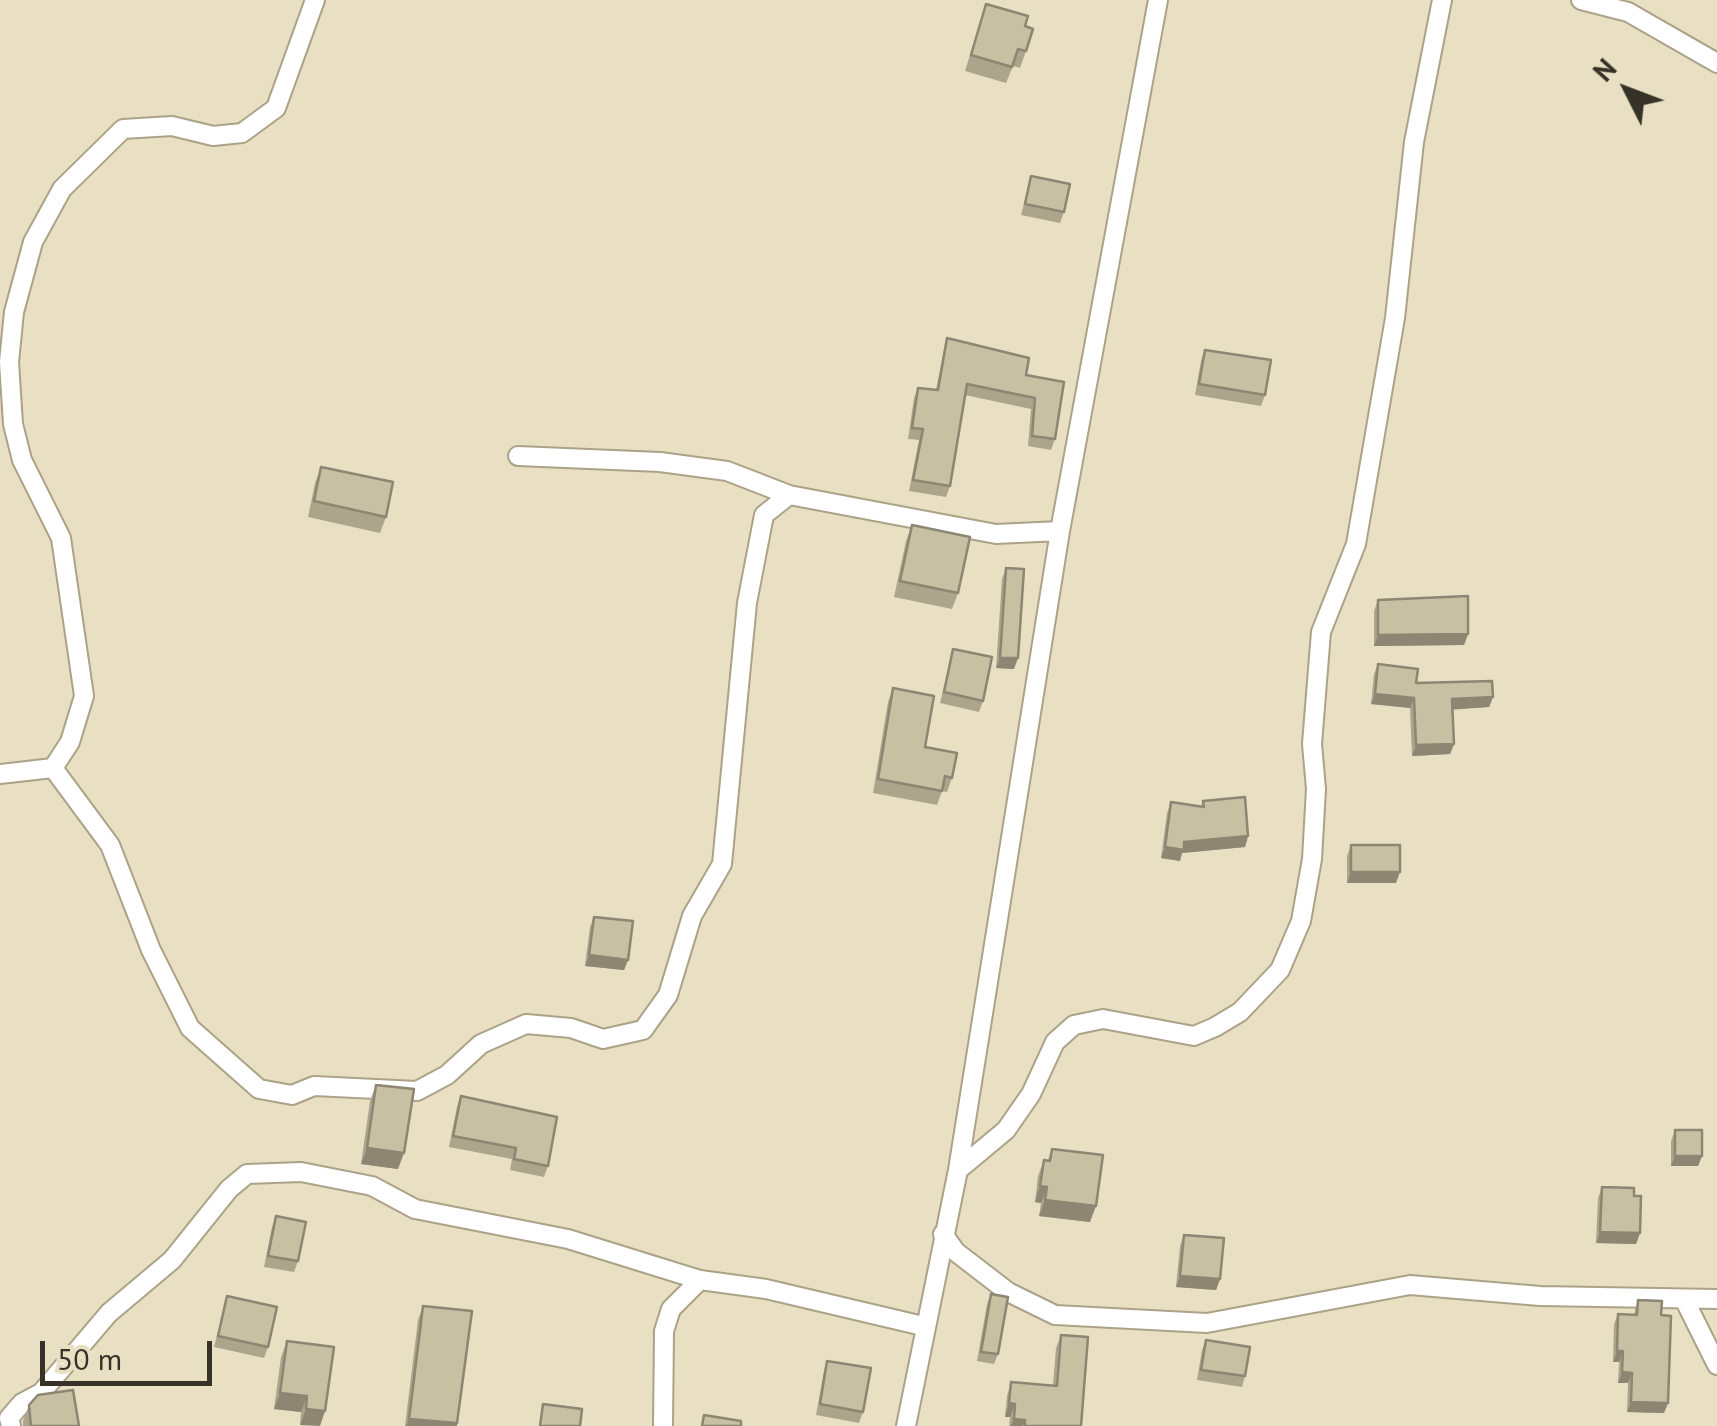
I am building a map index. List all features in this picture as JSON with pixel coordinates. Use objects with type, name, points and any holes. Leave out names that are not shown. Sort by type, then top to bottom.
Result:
[{"type":"street","points":[[53,768],[70,742],[84,696],[60,538],[22,460],[13,424],[9,362],[14,312],[32,242],[62,189],[123,129],[172,126],[213,136],[242,133],[276,108],[315,0]]},
{"type":"street","points":[[906,1426],[958,1170],[1060,532],[1158,0]]},
{"type":"street","points":[[958,1170],[1006,1130],[1031,1094],[1055,1042],[1074,1024],[1104,1019],[1194,1036],[1215,1027],[1240,1012],[1280,970],[1301,921],[1312,859],[1316,788],[1312,744],[1322,632],[1356,544],[1395,318],[1414,142],[1442,0]]},
{"type":"street","points":[[1581,0],[1628,12],[1717,63]]},
{"type":"street","points":[[518,456],[660,462],[727,471],[789,495],[996,534],[1060,532]]},
{"type":"street","points":[[53,768],[110,845],[152,950],[190,1028],[259,1088],[292,1095],[314,1086],[417,1092],[447,1075],[481,1044],[526,1024],[571,1028],[603,1039],[644,1030],[668,996],[692,916],[722,864],[754,553],[764,516],[789,495]]},
{"type":"street","points":[[0,774],[53,768]]},
{"type":"street","points":[[11,1426],[9,1418],[22,1403],[41,1393],[110,1313],[172,1260],[229,1190],[248,1174],[301,1172],[372,1186],[415,1210],[568,1240],[700,1280],[766,1288],[924,1326]]},
{"type":"street","points":[[943,1234],[956,1252],[1008,1292],[1055,1315],[1206,1323],[1410,1285],[1540,1296],[1717,1299]]},
{"type":"street","points":[[663,1426],[664,1331],[671,1309],[700,1280]]},
{"type":"street","points":[[1684,1298],[1717,1366]]},
{"type":"building","points":[[986,4],[1028,16],[1025,26],[1033,29],[1026,51],[1018,49],[1012,67],[971,55]]},
{"type":"building","points":[[1031,176],[1070,184],[1064,212],[1025,204]]},
{"type":"building","points":[[947,338],[1029,358],[1026,375],[1064,382],[1055,439],[1032,436],[1035,398],[967,384],[950,486],[913,480],[923,429],[912,428],[918,388],[938,390]]},
{"type":"building","points":[[1205,350],[1271,360],[1265,395],[1199,384]]},
{"type":"building","points":[[321,467],[393,482],[386,517],[314,501]]},
{"type":"building","points":[[912,525],[970,537],[958,593],[900,581]]},
{"type":"building","points":[[1006,568],[1024,569],[1018,658],[1000,658]]},
{"type":"building","points":[[1468,596],[1468,634],[1378,635],[1378,600]]},
{"type":"building","points":[[953,649],[992,657],[983,701],[944,692]]},
{"type":"building","points":[[1378,664],[1418,669],[1416,683],[1492,681],[1493,697],[1452,699],[1454,744],[1416,745],[1414,698],[1375,694]]},
{"type":"building","points":[[893,688],[934,696],[925,747],[957,753],[952,778],[945,776],[942,791],[878,779]]},
{"type":"building","points":[[1245,797],[1248,836],[1184,842],[1184,850],[1165,847],[1171,802],[1204,807],[1203,801]]},
{"type":"building","points":[[1351,845],[1400,845],[1400,872],[1351,872]]},
{"type":"building","points":[[594,917],[633,921],[628,960],[589,955]]},
{"type":"building","points":[[376,1085],[414,1089],[404,1153],[367,1148]]},
{"type":"building","points":[[461,1096],[557,1117],[548,1166],[514,1159],[516,1148],[453,1136]]},
{"type":"building","points":[[1675,1130],[1702,1130],[1702,1156],[1675,1156]]},
{"type":"building","points":[[1052,1149],[1103,1155],[1096,1206],[1045,1200],[1047,1187],[1040,1186],[1044,1160],[1050,1161]]},
{"type":"building","points":[[1602,1187],[1634,1188],[1634,1196],[1641,1196],[1640,1233],[1600,1232]]},
{"type":"building","points":[[276,1216],[306,1222],[298,1261],[268,1256]]},
{"type":"building","points":[[1184,1235],[1224,1238],[1220,1279],[1180,1276]]},
{"type":"building","points":[[991,1294],[1008,1297],[998,1354],[981,1352]]},
{"type":"building","points":[[227,1296],[277,1307],[268,1347],[218,1336]]},
{"type":"building","points":[[1638,1300],[1662,1301],[1661,1315],[1671,1316],[1668,1403],[1631,1402],[1632,1373],[1622,1372],[1623,1351],[1617,1351],[1618,1314],[1637,1315]]},
{"type":"building","points":[[423,1306],[472,1311],[457,1423],[409,1419]]},
{"type":"building","points":[[1061,1335],[1088,1337],[1081,1426],[1025,1426],[1025,1420],[1014,1419],[1015,1404],[1009,1403],[1011,1382],[1057,1386]]},
{"type":"building","points":[[1206,1340],[1250,1347],[1245,1376],[1201,1370]]},
{"type":"building","points":[[287,1341],[334,1347],[325,1411],[306,1409],[307,1396],[280,1393]]},
{"type":"building","points":[[827,1361],[871,1368],[863,1412],[820,1404]]},
{"type":"building","points":[[73,1390],[79,1426],[31,1426],[29,1405],[38,1395]]},
{"type":"building","points":[[543,1404],[582,1409],[580,1426],[540,1426]]},
{"type":"building","points":[[704,1415],[741,1421],[741,1426],[702,1426]]}]
